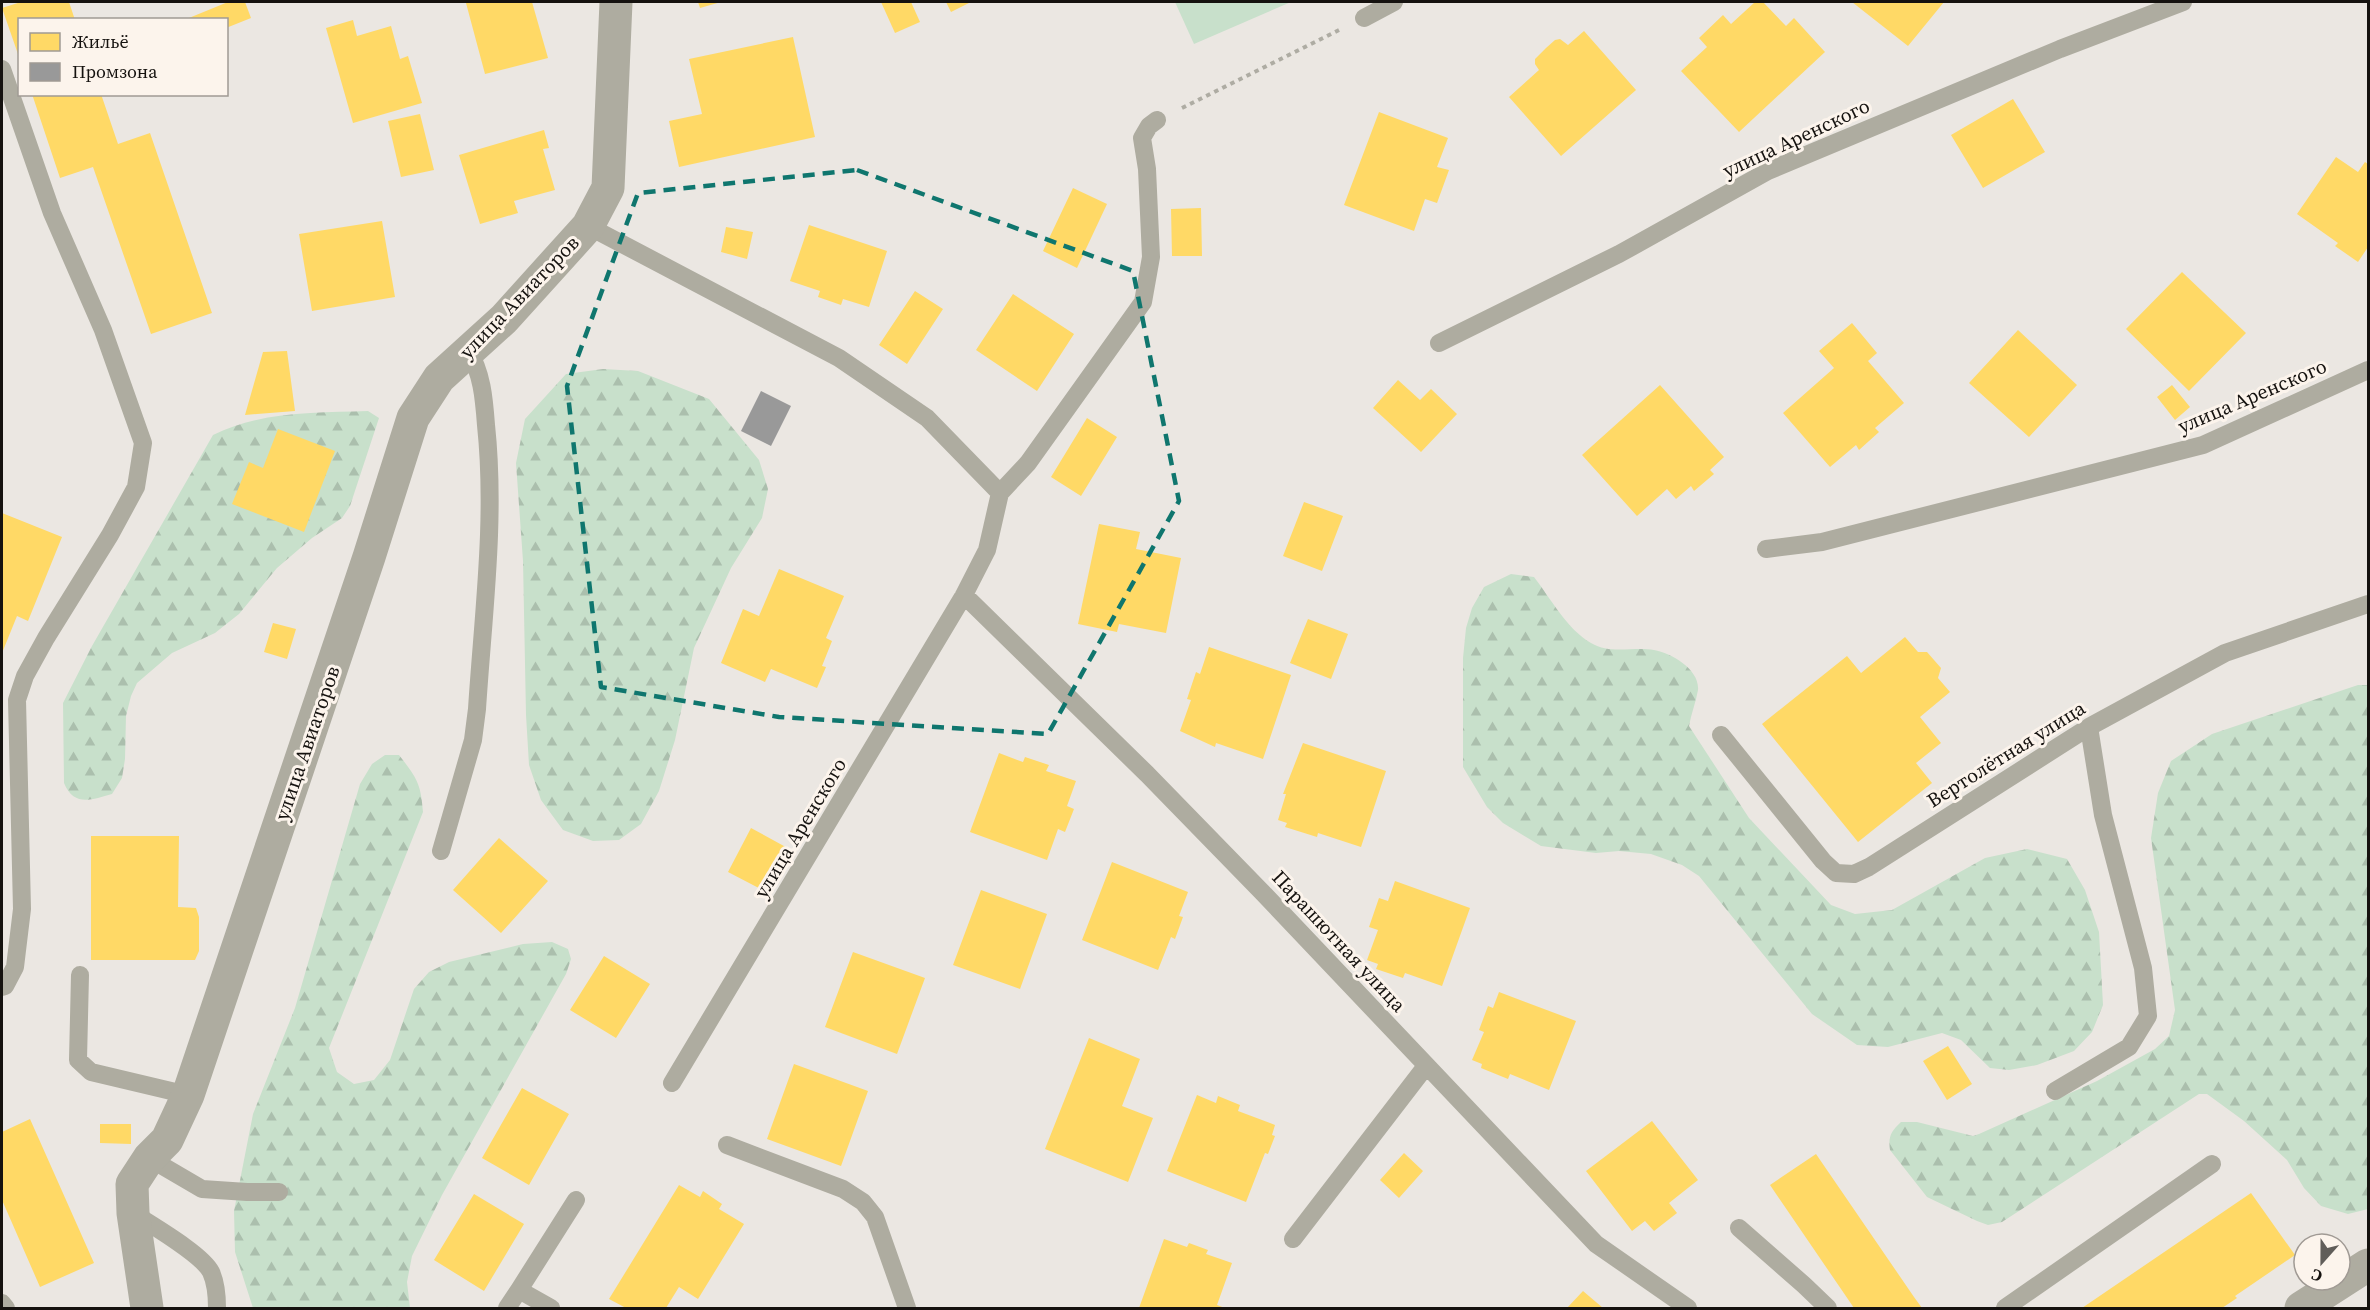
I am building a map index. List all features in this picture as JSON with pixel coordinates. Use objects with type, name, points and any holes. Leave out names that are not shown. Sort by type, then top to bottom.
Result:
[{"type":"street","name":"улица Авиаторов","points":[[147,1308],[133,1213],[132,1184],[149,1158],[167,1140],[188,1095],[369,557],[413,418],[439,378],[504,319],[588,226],[608,188],[616,2]]},
{"type":"street","points":[[2301,1308],[2368,1265]]},
{"type":"lane","points":[[1364,18],[1394,2]]},
{"type":"lane","name":"улица Аренского","points":[[1439,343],[1619,254],[1768,171],[2060,49],[2183,2]]},
{"type":"lane","points":[[2,69],[52,213],[103,330],[142,443],[136,487],[110,535],[9,701],[22,909],[15,967],[5,986],[2,987]]},
{"type":"lane","points":[[1000,494],[1028,463],[1143,302],[1151,257],[1147,169],[1142,138],[1149,126],[1157,120]]},
{"type":"lane","name":"улица Авиаторов","points":[[588,226],[839,358],[927,418],[1000,494]]},
{"type":"lane","points":[[441,851],[473,740],[491,494],[482,386],[476,362],[468,350]]},
{"type":"lane","name":"улица Аренского","points":[[1766,549],[1822,542],[2203,445],[2368,370]]},
{"type":"lane","name":"улица Аренского","points":[[672,1083],[964,595],[987,550],[1000,494]]},
{"type":"lane","name":"Парашютная улица","points":[[964,595],[1155,782],[1596,1244],[1688,1308]]},
{"type":"lane","name":"Вертолётная улица","points":[[1721,735],[1823,861],[1836,873],[1854,874],[1869,867],[2090,727],[2225,652],[2368,604]]},
{"type":"lane","points":[[2055,1091],[2129,1047],[2148,1016],[2143,968],[2103,815],[2090,727]]},
{"type":"lane","points":[[80,975],[78,1060],[91,1072],[188,1095]]},
{"type":"lane","points":[[1293,1239],[1426,1066]]},
{"type":"lane","points":[[727,1145],[843,1189],[863,1202],[875,1217],[907,1308]]},
{"type":"lane","points":[[149,1158],[202,1189],[279,1192]]},
{"type":"lane","points":[[2005,1308],[2212,1164]]},
{"type":"lane","points":[[507,1308],[576,1200]]},
{"type":"lane","points":[[133,1213],[207,1266],[214,1283],[217,1308]]},
{"type":"lane","points":[[1739,1228],[1828,1308]]},
{"type":"lane","points":[[519,1290],[551,1308]]},
{"type":"lane","points":[[2,1303],[6,1308]]},
{"type":"path","points":[[1157,120],[1364,18]]},
{"type":"highlighted area","points":[[857,170],[1133,271],[1179,501],[1048,734],[779,717],[601,687],[567,386],[638,193]]},
{"type":"green space","points":[[1175,2],[1291,2],[1194,44]]},
{"type":"green space","points":[[603,369],[638,371],[709,399],[759,460],[768,489],[762,518],[731,568],[694,648],[675,740],[659,791],[641,824],[619,840],[593,841],[563,830],[541,800],[529,765],[523,561],[516,463],[525,419],[566,374]]},
{"type":"green space","points":[[368,411],[379,418],[350,506],[342,518],[312,538],[277,568],[239,614],[215,633],[172,653],[137,683],[126,716],[122,778],[112,794],[84,800],[73,796],[64,783],[63,703],[92,646],[213,435],[231,427],[269,417]]},
{"type":"green space","points":[[1511,574],[1534,577],[1567,622],[1591,643],[1606,649],[1646,649],[1661,652],[1690,669],[1698,690],[1689,726],[1749,818],[1831,905],[1855,914],[1892,910],[1985,858],[2027,849],[2067,859],[2085,890],[2099,932],[2103,1005],[2092,1032],[2074,1051],[2037,1065],[2009,1070],[1990,1068],[1961,1040],[1942,1033],[1888,1047],[1857,1045],[1812,1014],[1699,876],[1682,865],[1651,854],[1619,851],[1596,853],[1541,846],[1503,823],[1487,807],[1463,767],[1463,658],[1466,628],[1472,608],[1484,587]]},
{"type":"green space","points":[[2358,685],[2368,685],[2368,1209],[2348,1214],[2321,1206],[2304,1188],[2287,1160],[2244,1121],[2207,1094],[2199,1094],[2002,1222],[1988,1225],[1927,1197],[1890,1150],[1891,1134],[1901,1122],[1917,1122],[1973,1136],[2097,1081],[2155,1049],[2169,1036],[2175,1010],[2151,838],[2158,793],[2171,761],[2212,734]]},
{"type":"green space","points":[[385,755],[399,755],[410,770],[419,788],[423,812],[329,1048],[337,1072],[354,1084],[374,1080],[390,1060],[414,989],[429,972],[449,962],[523,944],[552,942],[568,949],[571,959],[566,974],[442,1195],[412,1256],[407,1282],[410,1308],[253,1308],[235,1252],[234,1211],[253,1114],[295,1008],[360,784],[372,764]]},
{"type":"building: Жильё","points":[[21,2],[69,2],[74,18],[18,18],[18,54],[2,8]]},
{"type":"building: Жильё","points":[[228,2],[245,2],[251,18],[228,27],[228,18],[189,18]]},
{"type":"building: Жильё","points":[[532,2],[548,58],[485,74],[466,3]]},
{"type":"building: Жильё","points":[[698,2],[721,2],[700,8]]},
{"type":"building: Жильё","points":[[881,2],[911,2],[920,22],[895,33]]},
{"type":"building: Жильё","points":[[946,2],[971,2],[951,12]]},
{"type":"building: Жильё","points":[[1755,2],[1763,2],[1786,26],[1794,18],[1825,52],[1739,132],[1681,71],[1707,47],[1699,38],[1723,15],[1731,24]]},
{"type":"building: Жильё","points":[[1852,2],[1944,2],[1908,46]]},
{"type":"building: Жильё","points":[[353,20],[357,36],[391,26],[400,59],[408,56],[422,103],[353,123],[326,28]]},
{"type":"building: Жильё","points":[[1584,31],[1636,90],[1561,156],[1509,97],[1539,70],[1535,59],[1555,40],[1560,39],[1568,45]]},
{"type":"building: Жильё","points":[[793,37],[815,137],[679,167],[669,121],[702,114],[689,59]]},
{"type":"building: Жильё","points":[[33,96],[102,96],[118,144],[150,133],[212,313],[151,334],[93,167],[60,178]]},
{"type":"building: Жильё","points":[[2013,99],[2045,152],[1983,188],[1951,135]]},
{"type":"building: Жильё","points":[[1379,112],[1448,138],[1437,167],[1449,170],[1437,203],[1425,199],[1414,231],[1344,205]]},
{"type":"building: Жильё","points":[[420,114],[434,170],[401,177],[388,121]]},
{"type":"building: Жильё","points":[[544,130],[549,148],[543,149],[555,190],[514,201],[518,213],[480,224],[459,155]]},
{"type":"building: Жильё","points":[[2336,157],[2358,172],[2365,162],[2368,164],[2368,247],[2358,262],[2335,246],[2338,243],[2297,214]]},
{"type":"building: Жильё","points":[[1073,188],[1107,204],[1077,268],[1043,251]]},
{"type":"building: Жильё","points":[[1201,208],[1202,256],[1172,256],[1171,209]]},
{"type":"building: Жильё","points":[[382,221],[395,297],[312,311],[299,234]]},
{"type":"building: Жильё","points":[[809,225],[887,251],[869,307],[843,299],[841,305],[818,297],[820,291],[790,281]]},
{"type":"building: Жильё","points":[[726,227],[753,232],[747,259],[721,252]]},
{"type":"building: Жильё","points":[[2182,272],[2246,333],[2189,391],[2126,329]]},
{"type":"building: Жильё","points":[[915,291],[943,309],[907,364],[879,345]]},
{"type":"building: Жильё","points":[[1013,294],[1074,334],[1037,391],[976,350]]},
{"type":"building: Жильё","points":[[1852,323],[1877,353],[1868,361],[1904,403],[1875,428],[1879,432],[1859,450],[1856,445],[1830,467],[1783,413],[1834,368],[1819,351]]},
{"type":"building: Жильё","points":[[2018,330],[2077,385],[2029,437],[1969,383]]},
{"type":"building: Жильё","points":[[287,351],[295,411],[245,415],[263,352]]},
{"type":"building: Жильё","points":[[1398,380],[1420,400],[1431,389],[1457,414],[1421,452],[1373,408]]},
{"type":"building: Жильё","points":[[1660,385],[1724,457],[1710,470],[1714,474],[1694,491],[1691,486],[1676,499],[1667,489],[1637,516],[1582,455]]},
{"type":"building: Жильё","points":[[2172,385],[2190,407],[2175,420],[2157,397]]},
{"type":"building: Жильё","points":[[1087,418],[1117,437],[1081,496],[1051,477]]},
{"type":"building: Жильё","points":[[278,429],[335,451],[304,532],[232,504],[249,462],[263,468]]},
{"type":"building: Жильё","points":[[1304,502],[1343,516],[1322,571],[1283,556]]},
{"type":"building: Жильё","points":[[2,513],[62,537],[28,621],[17,616],[2,653]]},
{"type":"building: Жильё","points":[[1099,524],[1140,532],[1136,549],[1181,558],[1166,633],[1119,624],[1117,632],[1078,624]]},
{"type":"building: Жильё","points":[[779,569],[844,596],[826,638],[832,641],[822,666],[826,667],[817,688],[771,669],[765,682],[721,663],[743,609],[759,616]]},
{"type":"building: Жильё","points":[[1308,619],[1348,634],[1331,679],[1290,663]]},
{"type":"building: Жильё","points":[[273,623],[296,629],[287,659],[264,652]]},
{"type":"building: Жильё","points":[[1905,637],[1918,652],[1927,652],[1941,668],[1938,678],[1950,692],[1920,717],[1941,743],[1916,763],[1932,783],[1858,842],[1762,724],[1847,656],[1861,673]]},
{"type":"building: Жильё","points":[[1209,647],[1291,675],[1263,759],[1216,743],[1215,747],[1180,731],[1191,700],[1187,699],[1196,672],[1200,674]]},
{"type":"building: Жильё","points":[[1303,743],[1386,771],[1361,847],[1318,833],[1317,837],[1285,827],[1287,823],[1278,820],[1286,794],[1283,794]]},
{"type":"building: Жильё","points":[[999,753],[1023,762],[1025,757],[1049,765],[1046,771],[1076,781],[1067,806],[1074,809],[1065,832],[1058,829],[1047,860],[970,832]]},
{"type":"building: Жильё","points":[[751,828],[793,851],[770,894],[728,872]]},
{"type":"building: Жильё","points":[[91,836],[179,836],[178,907],[196,908],[199,917],[199,951],[195,960],[91,960]]},
{"type":"building: Жильё","points":[[499,838],[548,881],[501,933],[453,890]]},
{"type":"building: Жильё","points":[[1112,862],[1188,892],[1179,916],[1183,917],[1175,939],[1171,937],[1158,970],[1082,940]]},
{"type":"building: Жильё","points":[[1395,881],[1470,908],[1442,986],[1405,973],[1403,978],[1376,969],[1378,964],[1367,960],[1378,930],[1369,927],[1379,898],[1388,901]]},
{"type":"building: Жильё","points":[[981,890],[1047,914],[1020,989],[953,965]]},
{"type":"building: Жильё","points":[[853,952],[925,978],[897,1054],[825,1027]]},
{"type":"building: Жильё","points":[[604,956],[650,984],[616,1038],[570,1010]]},
{"type":"building: Жильё","points":[[1499,992],[1576,1021],[1549,1090],[1510,1074],[1508,1079],[1481,1068],[1482,1064],[1472,1060],[1484,1032],[1479,1030],[1488,1006],[1493,1008]]},
{"type":"building: Жильё","points":[[1089,1038],[1140,1059],[1122,1106],[1153,1118],[1128,1182],[1045,1149]]},
{"type":"building: Жильё","points":[[1948,1046],[1972,1084],[1947,1100],[1923,1061]]},
{"type":"building: Жильё","points":[[794,1064],[868,1091],[841,1166],[767,1139]]},
{"type":"building: Жильё","points":[[522,1088],[569,1114],[529,1185],[482,1158]]},
{"type":"building: Жильё","points":[[1197,1095],[1216,1103],[1218,1096],[1240,1105],[1238,1111],[1275,1125],[1272,1135],[1275,1136],[1268,1154],[1265,1153],[1246,1202],[1167,1171]]},
{"type":"building: Жильё","points":[[30,1119],[94,1263],[40,1287],[2,1200],[2,1132]]},
{"type":"building: Жильё","points":[[1652,1121],[1698,1180],[1669,1203],[1677,1213],[1654,1231],[1645,1221],[1632,1231],[1586,1171]]},
{"type":"building: Жильё","points":[[100,1124],[131,1124],[131,1144],[100,1143]]},
{"type":"building: Жильё","points":[[1404,1153],[1423,1171],[1399,1198],[1380,1180]]},
{"type":"building: Жильё","points":[[1816,1154],[1922,1308],[1854,1308],[1770,1185]]},
{"type":"building: Жильё","points":[[679,1185],[700,1197],[703,1191],[722,1204],[719,1209],[744,1224],[698,1299],[679,1287],[666,1308],[626,1308],[609,1299]]},
{"type":"building: Жильё","points":[[2251,1193],[2292,1251],[2292,1257],[2235,1296],[2237,1298],[2222,1308],[2082,1308]]},
{"type":"building: Жильё","points":[[474,1194],[524,1224],[484,1291],[434,1260]]},
{"type":"building: Жильё","points":[[1164,1239],[1187,1247],[1189,1243],[1208,1250],[1206,1254],[1232,1263],[1217,1305],[1225,1308],[1139,1308]]},
{"type":"building: Жильё","points":[[1583,1291],[1603,1308],[1567,1308]]},
{"type":"building: Промзона","points":[[761,391],[791,406],[771,446],[741,431]]}]
